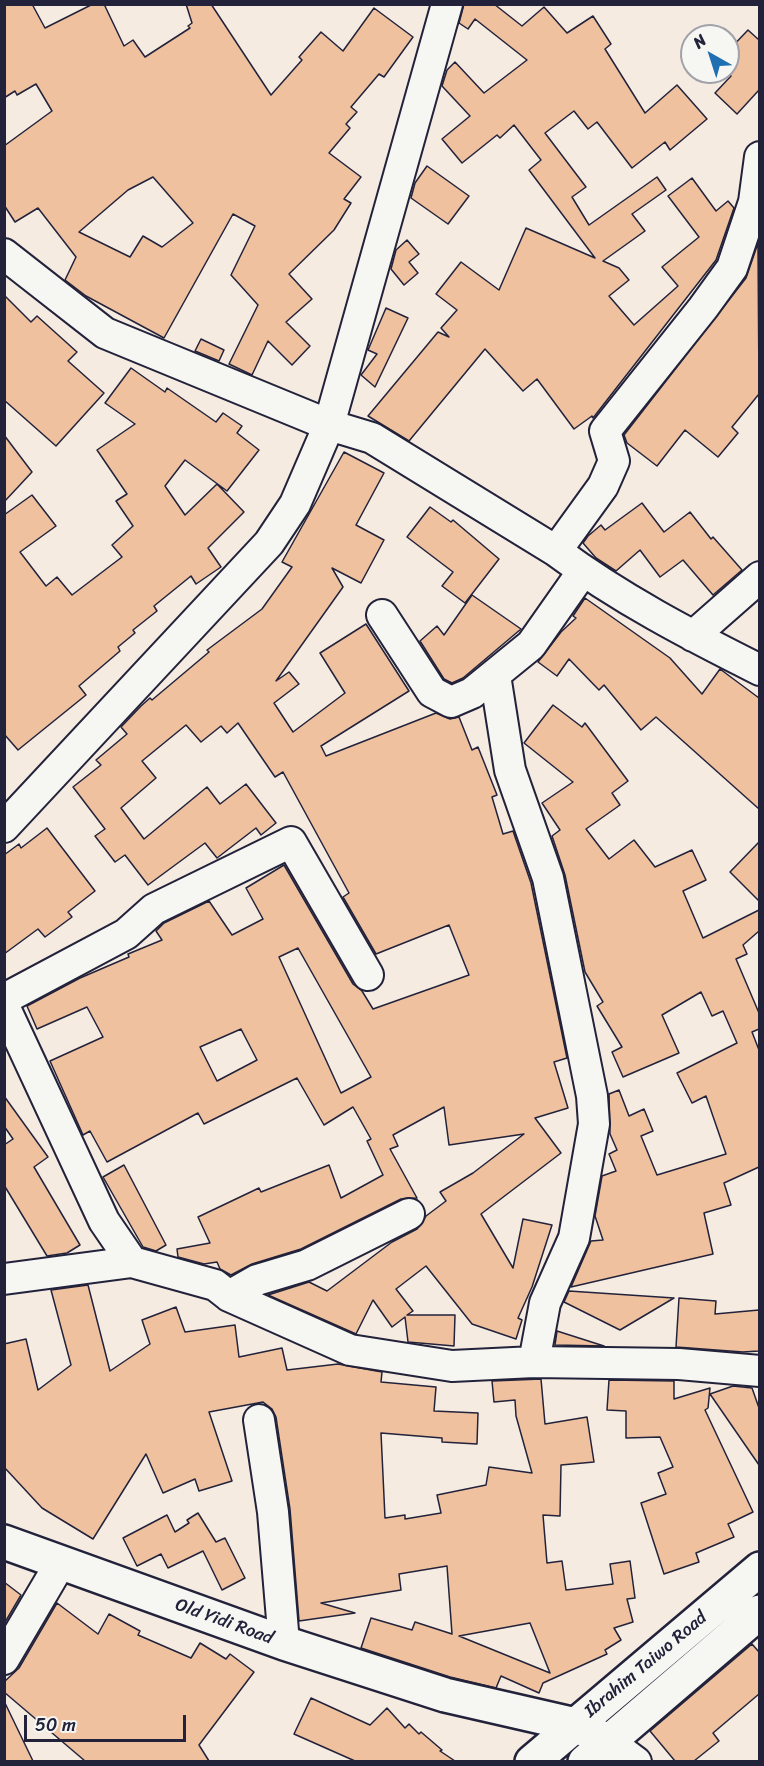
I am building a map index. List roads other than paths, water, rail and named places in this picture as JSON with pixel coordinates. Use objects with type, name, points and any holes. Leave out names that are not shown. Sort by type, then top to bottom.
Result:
[{"type":"main road","name":"Old Yidi Road","points":[[4,1542],[284,1643],[445,1695],[576,1725],[597,1752]]},
{"type":"main road","name":"Ibrahim Taiwo Road","points":[[548,1758],[576,1725],[759,1569]]},
{"type":"main road","name":"Ibrahim Taiwo Road","points":[[597,1752],[759,1612]]},
{"type":"main road","name":"Old Yidi Road","points":[[445,1695],[548,1758]]},
{"type":"street","points":[[4,826],[269,543],[294,504],[329,425],[447,4]]},
{"type":"street","points":[[556,551],[603,486],[614,460],[605,431],[732,268],[757,204],[759,157]]},
{"type":"street","points":[[4,255],[105,333],[329,425],[372,438],[556,551],[583,571],[693,636],[759,670]]},
{"type":"street","points":[[382,615],[432,692],[451,702],[472,693],[531,645],[583,571]]},
{"type":"street","points":[[693,636],[759,577]]},
{"type":"street","points":[[495,675],[510,770],[548,878],[592,1096],[594,1124],[574,1238],[545,1303],[534,1362]]},
{"type":"street","points":[[4,999],[126,934],[154,909],[291,842],[368,975]]},
{"type":"street","points":[[4,1006],[104,1221],[132,1262]]},
{"type":"street","points":[[230,1296],[257,1280],[307,1265],[409,1214]]},
{"type":"street","points":[[4,1279],[132,1262],[215,1285],[230,1296],[350,1350],[452,1366],[534,1362],[679,1365],[759,1371]]},
{"type":"street","points":[[258,1420],[273,1512],[284,1643]]},
{"type":"street","points":[[4,1659],[61,1562]]},
{"type":"street","points":[[597,1752],[636,1761]]}]
